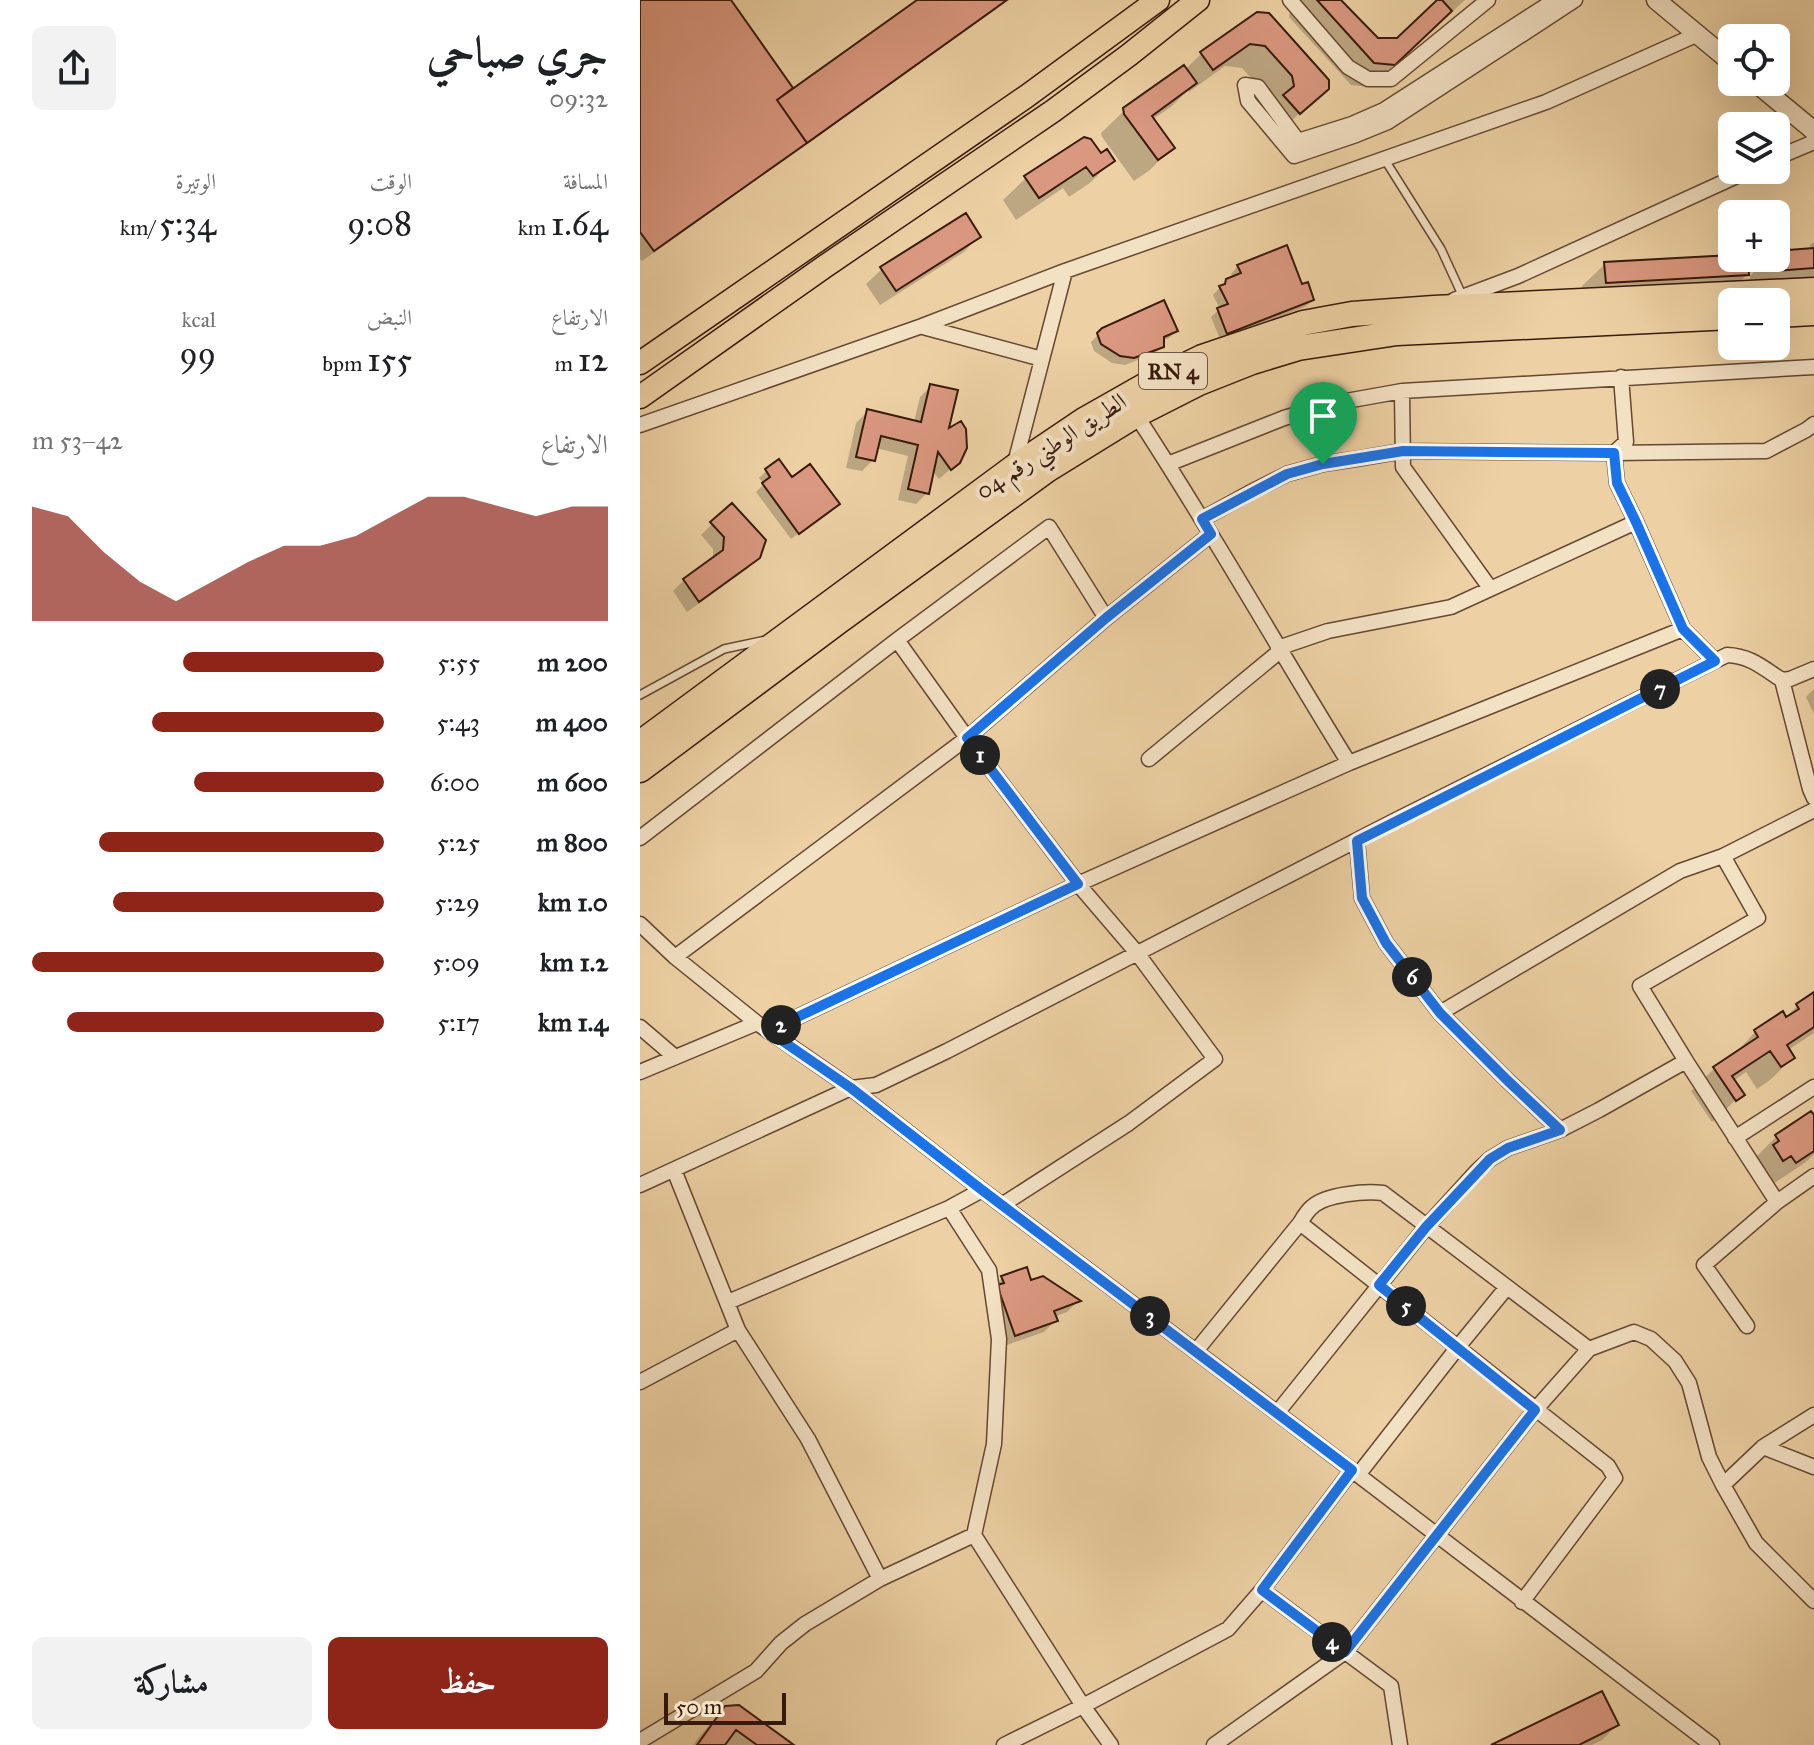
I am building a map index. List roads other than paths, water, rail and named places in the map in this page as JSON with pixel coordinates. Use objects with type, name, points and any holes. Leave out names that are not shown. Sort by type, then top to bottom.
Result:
[{"type":"highway","name":"الطريق الوطني رقم 04","points":[[640,743],[1014,467],[1111,405],[1202,357],[1303,323],[1352,314],[1814,290]]},
{"type":"highway","points":[[1790,314],[1814,313]]},
{"type":"highway","name":"الطريق الوطني رقم 04","points":[[640,770],[1047,470],[1136,415],[1199,383],[1298,348],[1397,333],[1718,318]]},
{"type":"main road","points":[[640,363],[1027,96],[1158,0]]},
{"type":"main road","points":[[640,397],[1053,111],[1198,0]]},
{"type":"street","points":[[1290,0],[1348,67],[1368,79],[1391,79],[1488,0]]},
{"type":"street","points":[[1555,0],[1384,110],[1352,124],[1298,141],[1258,87],[1245,85],[1248,101],[1294,156],[1388,122],[1575,0]]},
{"type":"street","points":[[1656,0],[1718,51]]},
{"type":"street","points":[[640,425],[1546,102],[1698,34]]},
{"type":"street","points":[[1772,96],[1814,131]]},
{"type":"street","points":[[1790,152],[1814,142]]},
{"type":"street","points":[[1434,308],[1518,276],[1719,184]]},
{"type":"street","points":[[1014,467],[1065,271]]},
{"type":"street","points":[[922,326],[1042,359]]},
{"type":"street","points":[[1168,464],[1284,418],[1335,403],[1402,391],[1814,367]]},
{"type":"street","points":[[1614,453],[1626,442],[1621,377]]},
{"type":"street","points":[[1402,391],[1403,467],[1490,588]]},
{"type":"street","points":[[1136,415],[1349,763]]},
{"type":"street","points":[[1202,519],[1287,474],[1323,464],[1403,451],[1766,451],[1814,424]]},
{"type":"street","points":[[1614,453],[1617,483],[1683,629],[1715,661]]},
{"type":"street","points":[[1149,759],[1279,650],[1328,631],[1451,607],[1636,522]]},
{"type":"street","points":[[640,838],[1049,527],[1106,618]]},
{"type":"street","points":[[675,957],[967,738],[1106,618],[1211,534]]},
{"type":"street","points":[[640,1072],[763,1027],[1349,763],[1683,629]]},
{"type":"street","points":[[897,640],[967,738],[1078,884],[1137,953],[1215,1059],[1129,1123],[1002,1205]]},
{"type":"street","points":[[640,1185],[851,1088],[876,1085],[947,1051],[1727,655],[1752,660],[1782,680],[1814,669]]},
{"type":"street","points":[[1782,680],[1814,798]]},
{"type":"street","points":[[1440,1013],[1680,871],[1723,856],[1814,810]]},
{"type":"street","points":[[1357,841],[1362,898],[1386,943],[1440,1013],[1560,1130]]},
{"type":"street","points":[[1723,856],[1758,918],[1640,986],[1777,1202]]},
{"type":"street","points":[[640,924],[675,957],[763,1027],[851,1088],[1712,1745]]},
{"type":"street","points":[[640,1027],[675,1057]]},
{"type":"street","points":[[1277,1413],[1426,1227],[1490,1159],[1508,1148],[1560,1130],[1686,1061]]},
{"type":"street","points":[[1735,1138],[1814,1087]]},
{"type":"street","points":[[674,1170],[738,1330],[808,1439],[880,1579]]},
{"type":"street","points":[[1747,1326],[1704,1265],[1777,1202],[1814,1176]]},
{"type":"street","points":[[728,1302],[949,1208],[982,1190]]},
{"type":"street","points":[[1196,1351],[1312,1206],[1323,1200],[1367,1191],[1383,1193],[1589,1349]]},
{"type":"street","points":[[949,1208],[989,1270],[999,1339],[994,1444],[974,1535],[1111,1745]]},
{"type":"street","points":[[1300,1223],[1608,1466],[1615,1478],[1522,1602]]},
{"type":"street","points":[[1004,1745],[1228,1629],[1507,1287]]},
{"type":"street","points":[[640,1382],[738,1330]]},
{"type":"street","points":[[1222,1743],[1345,1652],[1535,1410],[1589,1349],[1634,1332],[1651,1339],[1675,1361],[1689,1383],[1709,1457],[1756,1543],[1814,1601]]},
{"type":"street","points":[[1723,1485],[1763,1447],[1814,1415]]},
{"type":"street","points":[[1763,1447],[1814,1467]]},
{"type":"street","points":[[640,1741],[756,1671],[781,1643],[805,1624],[880,1579],[974,1535]]},
{"type":"street","points":[[1262,1590],[1391,1686],[1400,1745]]},
{"type":"lane","points":[[1385,159],[1441,249],[1463,297]]},
{"type":"lane","points":[[640,695],[724,649],[784,636]]}]
